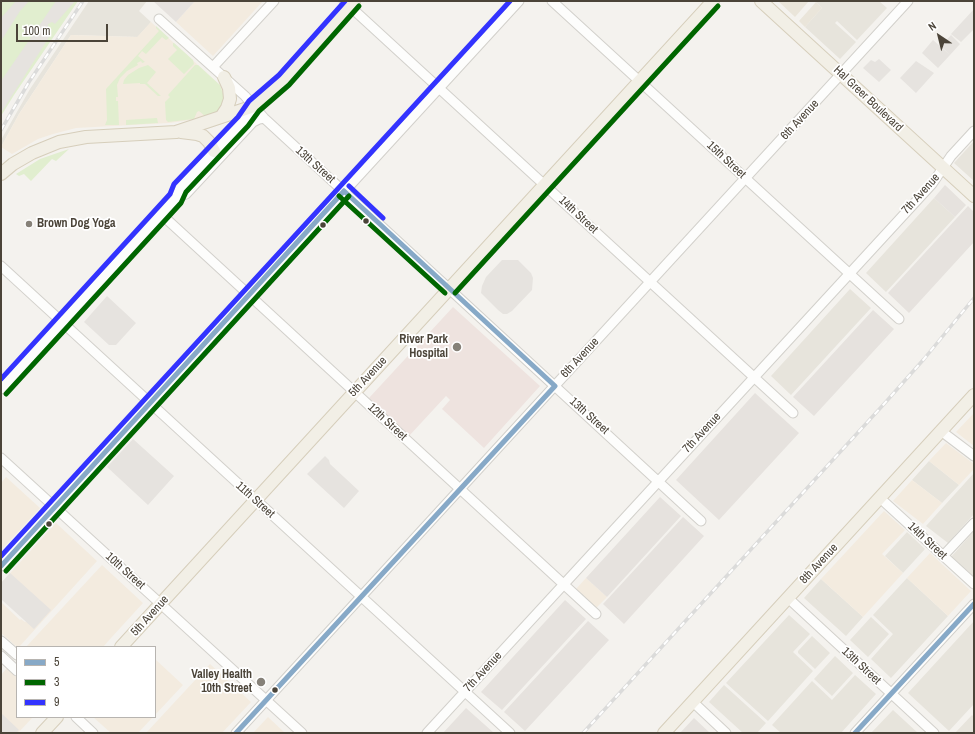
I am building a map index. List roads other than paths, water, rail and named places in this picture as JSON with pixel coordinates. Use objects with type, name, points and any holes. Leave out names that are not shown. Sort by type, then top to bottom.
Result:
[{"type":"main road","name":"5th Avenue","points":[[122,646],[713,1]]},
{"type":"main road","name":"Hal Greer Boulevard","points":[[761,1],[974,196]]},
{"type":"main road","points":[[176,132],[254,106],[284,80],[349,3]]},
{"type":"main road","points":[[221,117],[230,99],[229,88],[224,78]]},
{"type":"main road","points":[[1,174],[13,164],[44,147],[69,139],[95,136],[176,132],[197,134],[203,136],[209,142],[214,151]]},
{"type":"main road","name":"8th Avenue","points":[[664,733],[974,395]]},
{"type":"main road","points":[[42,733],[56,718]]},
{"type":"street","points":[[213,67],[274,1]]},
{"type":"street","points":[[1,566],[519,1]]},
{"type":"street","name":"15th Street","points":[[552,1],[899,319]]},
{"type":"street","name":"6th Avenue","points":[[236,733],[908,1]]},
{"type":"street","name":"14th Street","points":[[349,3],[439,88],[793,413]]},
{"type":"street","name":"13th Street","points":[[159,18],[254,106],[264,118],[659,480],[701,521]]},
{"type":"street","points":[[1,389],[176,198],[180,188],[243,120],[254,106]]},
{"type":"street","points":[[176,198],[186,194],[253,122],[264,118]]},
{"type":"street","name":"7th Avenue","points":[[427,733],[932,184],[951,156],[974,131]]},
{"type":"street","name":"12th Street","points":[[161,214],[596,614]]},
{"type":"street","name":"11th Street","points":[[1,266],[510,733]]},
{"type":"street","points":[[941,431],[974,456]]},
{"type":"street","name":"10th Street","points":[[1,458],[302,733]]},
{"type":"street","name":"14th Street","points":[[880,498],[974,584]]},
{"type":"street","points":[[943,556],[974,523]]},
{"type":"street","name":"13th Street","points":[[788,598],[934,733]]},
{"type":"street","points":[[855,733],[974,604]]},
{"type":"street","points":[[1,641],[16,654]]},
{"type":"street","points":[[1,656],[16,670]]},
{"type":"street","points":[[693,702],[726,733]]},
{"type":"street","points":[[77,718],[93,733]]},
{"type":"railway","points":[[1,130],[29,82],[83,1]]},
{"type":"railway","points":[[583,733],[884,404],[924,359],[974,298]]},
{"type":"place","name":"Brown Dog Yoga","points":[[29,224]]},
{"type":"place","name":"River Park Hospital","points":[[457,347]]},
{"type":"place","name":"Valley Health 10th Street","points":[[261,682]]}]
